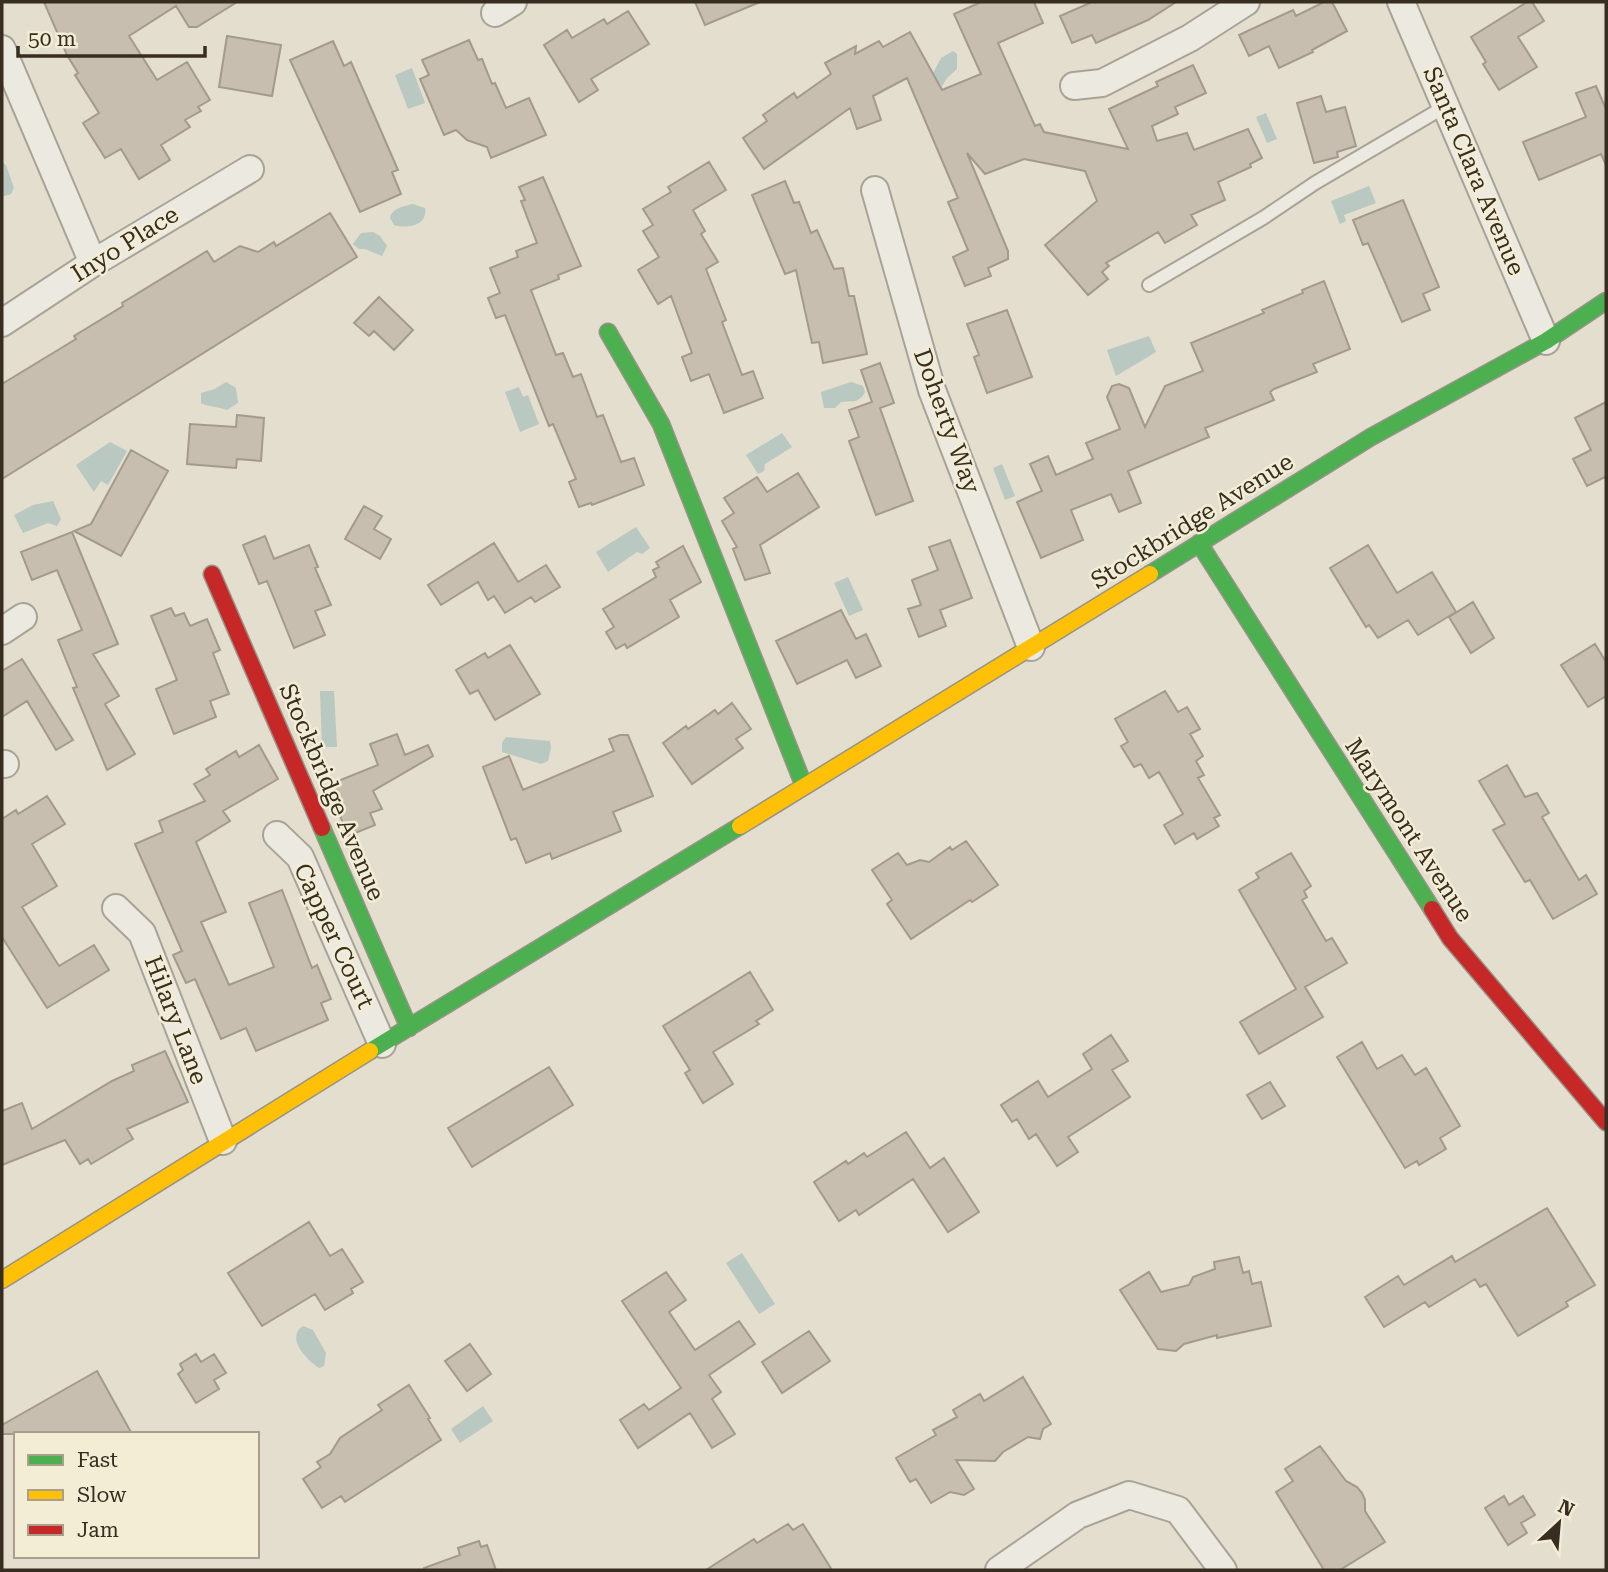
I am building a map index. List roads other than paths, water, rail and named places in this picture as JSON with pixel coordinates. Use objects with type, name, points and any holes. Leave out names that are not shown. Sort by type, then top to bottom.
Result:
[{"type":"street","points":[[1074,86],[1102,83],[1190,38],[1246,2]]},
{"type":"street","name":"Santa Clara Avenue","points":[[1401,2],[1546,341]]},
{"type":"street","points":[[2,49],[93,263]]},
{"type":"street","name":"Inyo Place","points":[[2,323],[93,263],[250,169]]},
{"type":"street","name":"Doherty Way","points":[[875,190],[932,390],[1031,647]]},
{"type":"street","name":"Stockbridge Avenue","points":[[2,1280],[223,1140],[1371,437],[1546,341],[1606,302]]},
{"type":"street","points":[[608,332],[661,424],[804,786]]},
{"type":"street","name":"Marymont Avenue","points":[[1199,543],[1450,938],[1606,1122]]},
{"type":"street","name":"Stockbridge Avenue","points":[[212,574],[409,1028]]},
{"type":"street","name":"Capper Court","points":[[277,835],[300,857],[382,1044]]},
{"type":"street","name":"Hilary Lane","points":[[116,908],[142,933],[223,1140]]},
{"type":"street","points":[[999,1570],[1078,1515],[1129,1495],[1178,1510],[1223,1570]]},
{"type":"lane","points":[[1149,285],[1446,106]]}]
